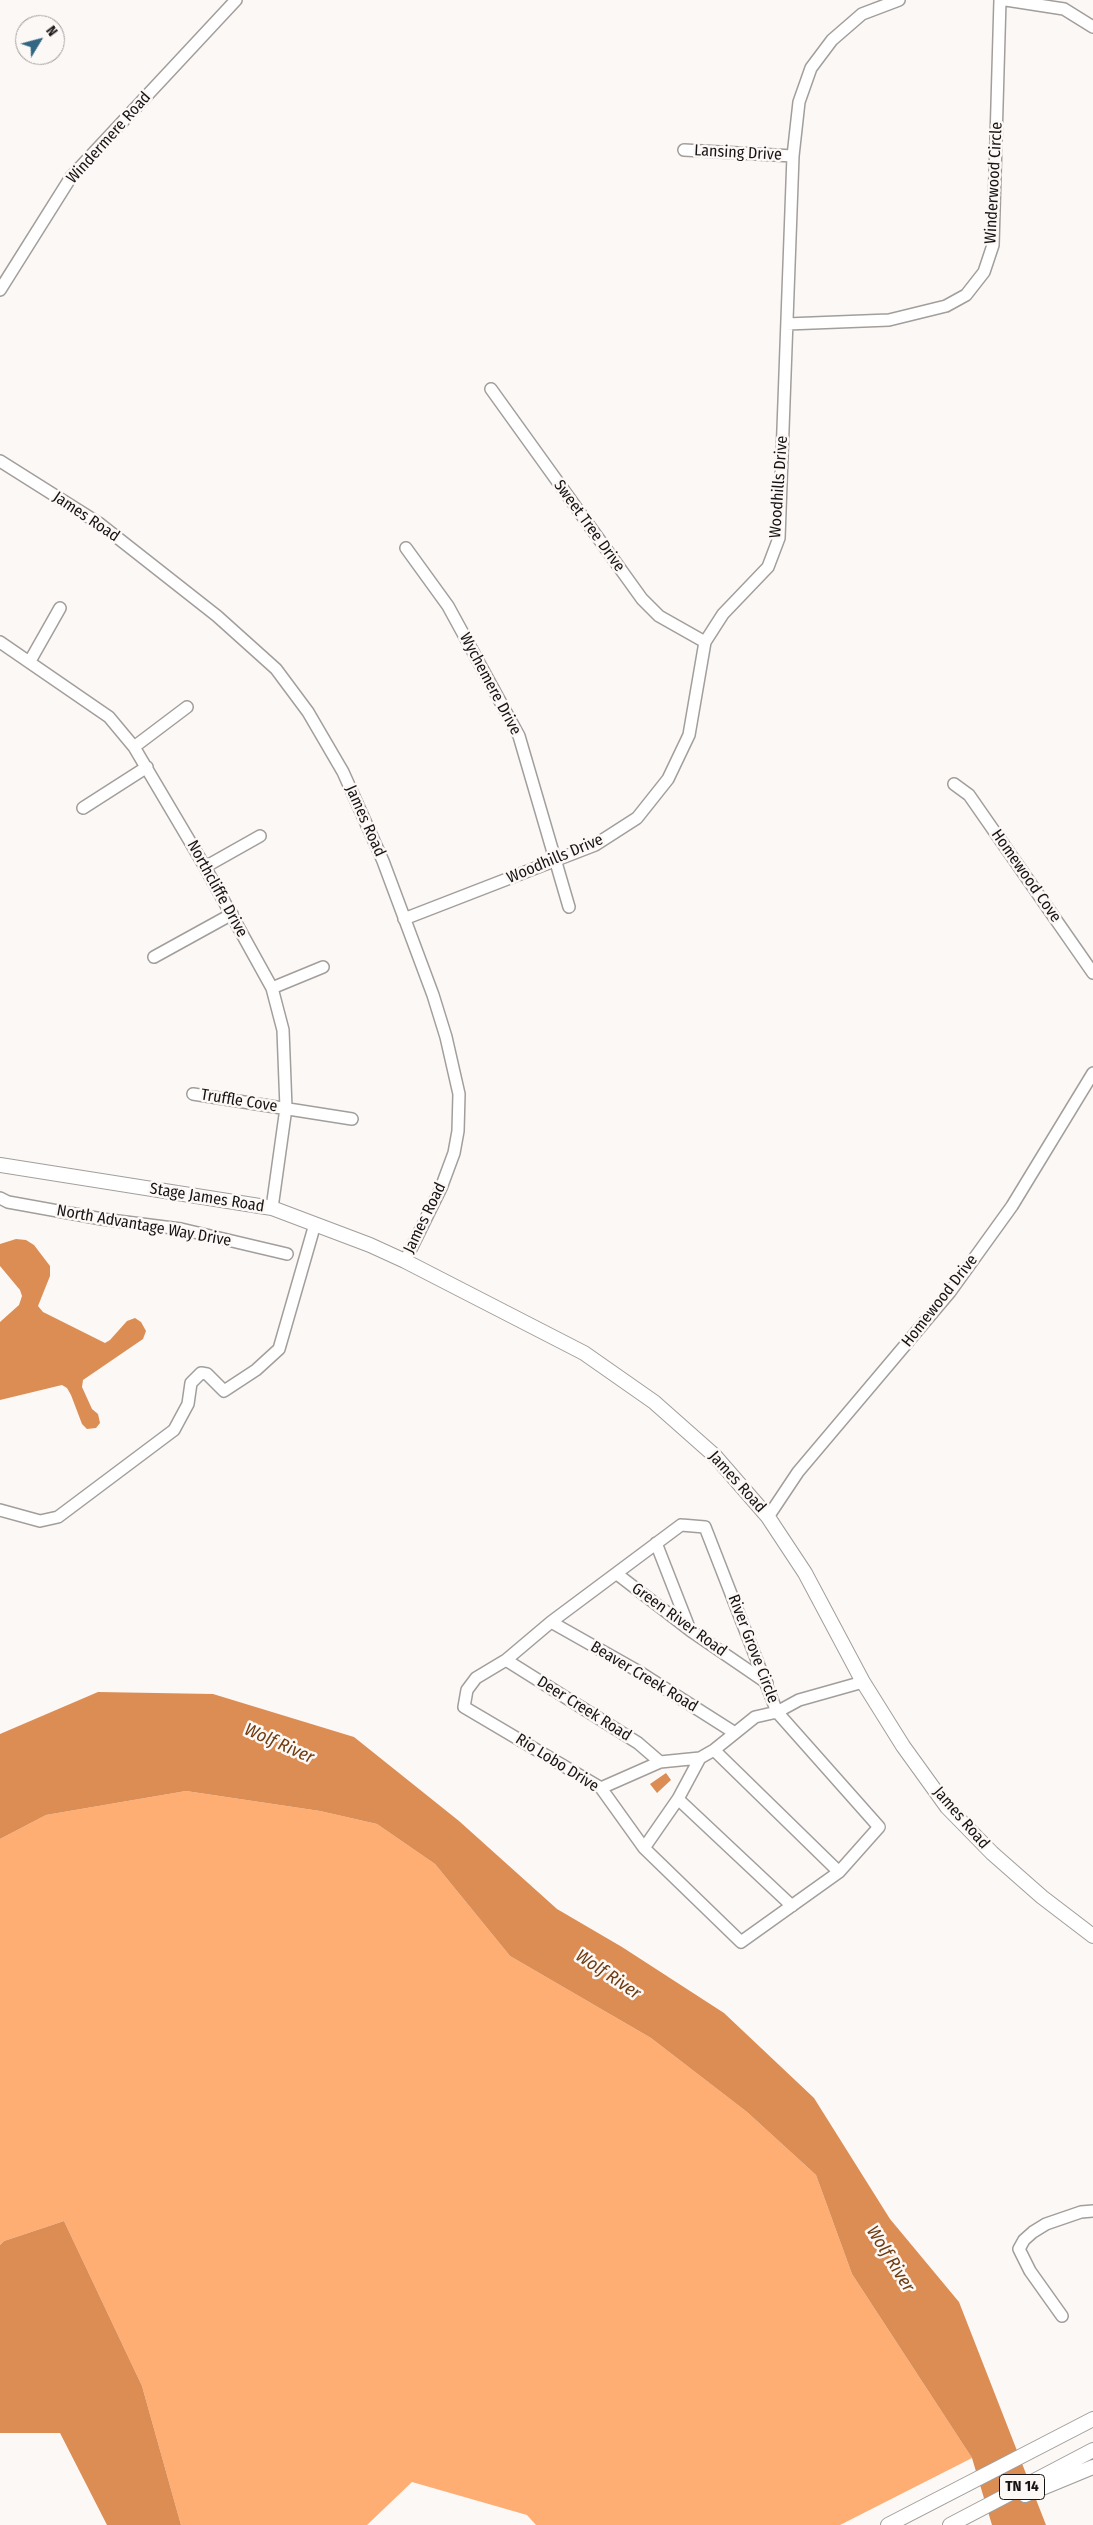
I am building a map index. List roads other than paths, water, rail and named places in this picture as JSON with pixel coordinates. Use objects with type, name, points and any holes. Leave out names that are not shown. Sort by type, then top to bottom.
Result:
[{"type":"main road","name":"Stage James Road","points":[[0,1165],[272,1208],[405,1261]]},
{"type":"main road","name":"James Road","points":[[405,1261],[584,1353],[654,1402],[715,1456],[768,1517],[805,1573],[863,1682],[903,1746],[947,1807],[992,1853],[1042,1897],[1093,1936]]},
{"type":"main road","points":[[1022,2454],[1093,2408]]},
{"type":"main road","name":"TN 14","points":[[888,2525],[1022,2454],[1093,2419]]},
{"type":"main road","name":"TN 14","points":[[952,2525],[1093,2450]]},
{"type":"main road","points":[[952,2525],[1093,2467]]},
{"type":"street","name":"Windermere Road","points":[[0,290],[72,177],[236,0]]},
{"type":"street","name":"Woodhills Drive","points":[[404,919],[596,845],[637,818],[668,779],[689,735],[705,642],[723,614],[768,567],[779,538],[793,156],[799,102],[812,68],[832,40],[862,14],[899,0]]},
{"type":"street","name":"Winderwood Circle","points":[[788,324],[889,320],[946,306],[966,295],[984,272],[993,245],[1000,0]]},
{"type":"street","points":[[1006,0],[1064,9],[1093,27]]},
{"type":"street","name":"Lansing Drive","points":[[684,150],[793,156]]},
{"type":"street","name":"Sweet Tree Drive","points":[[491,390],[642,599],[659,616],[705,642]]},
{"type":"street","name":"James Road","points":[[0,461],[100,524],[217,616],[276,669],[308,712],[343,772],[383,861],[446,1037],[456,1076],[460,1110],[454,1153],[448,1170],[405,1261]]},
{"type":"street","name":"Wychemere Drive","points":[[406,548],[448,606],[519,736],[569,907]]},
{"type":"street","points":[[30,662],[60,608]]},
{"type":"street","name":"Northcliffe Drive","points":[[0,642],[109,717],[134,747],[232,914],[272,988],[283,1030],[286,1108],[272,1208]]},
{"type":"street","points":[[134,747],[187,707]]},
{"type":"street","points":[[83,808],[147,767]]},
{"type":"street","name":"Homewood Cove","points":[[954,784],[970,795],[1093,973]]},
{"type":"street","points":[[205,867],[260,836]]},
{"type":"street","points":[[154,957],[232,914]]},
{"type":"street","points":[[272,988],[323,967]]},
{"type":"street","name":"Homewood Drive","points":[[768,1517],[798,1472],[950,1292],[1012,1206],[1093,1073]]},
{"type":"street","name":"Truffle Cove","points":[[192,1094],[352,1119]]},
{"type":"street","name":"North Advantage Way Drive","points":[[0,1198],[8,1202],[102,1219],[182,1229],[287,1254]]},
{"type":"street","points":[[0,1510],[40,1521],[58,1517],[174,1430],[188,1404],[191,1383],[201,1373],[207,1374],[224,1391],[256,1370],[279,1349],[315,1224]]},
{"type":"street","name":"River Grove Circle","points":[[656,1543],[680,1525],[705,1527],[777,1712],[879,1827],[839,1872]]},
{"type":"street","points":[[506,1660],[552,1622],[656,1543],[691,1632]]},
{"type":"street","name":"Green River Road","points":[[617,1574],[691,1632],[767,1683]]},
{"type":"street","name":"Beaver Creek Road","points":[[552,1622],[636,1670],[735,1733]]},
{"type":"street","name":"Rio Lobo Drive","points":[[506,1660],[476,1678],[467,1690],[464,1706],[601,1788],[644,1848],[741,1942],[792,1906]]},
{"type":"street","name":"Deer Creek Road","points":[[506,1660],[638,1743],[660,1762]]},
{"type":"street","points":[[601,1788],[660,1762],[700,1758],[714,1750],[755,1717],[777,1712],[800,1700],[863,1682]]},
{"type":"street","points":[[678,1799],[792,1906],[839,1872],[714,1750]]},
{"type":"street","points":[[644,1848],[678,1799],[700,1758]]},
{"type":"street","points":[[1062,2316],[1030,2270],[1019,2249],[1032,2232],[1046,2224],[1081,2212],[1093,2211]]},
{"type":"water","points":[[16,1239],[26,1240],[34,1245],[50,1266],[50,1276],[38,1306],[43,1312],[105,1343],[127,1321],[135,1318],[141,1322],[146,1331],[143,1339],[83,1380],[82,1387],[92,1409],[98,1414],[100,1423],[96,1428],[87,1429],[82,1424],[71,1395],[67,1388],[62,1385],[0,1400],[0,1322],[19,1305],[22,1296],[20,1290],[0,1266],[0,1244]]},
{"type":"water","name":"Wolf River","points":[[98,1692],[213,1694],[354,1737],[459,1821],[557,1909],[622,1947],[724,2013],[814,2098],[890,2219],[959,2302],[1046,2525],[992,2525],[972,2458],[852,2274],[816,2175],[747,2112],[651,2038],[510,1956],[435,1864],[377,1824],[320,1811],[186,1791],[46,1815],[0,1839],[0,1734]]},
{"type":"water","points":[[666,1773],[671,1780],[657,1793],[650,1784]]},
{"type":"water","points":[[64,2221],[142,2386],[181,2525],[107,2525],[60,2433],[0,2433],[0,2245],[4,2241]]}]
